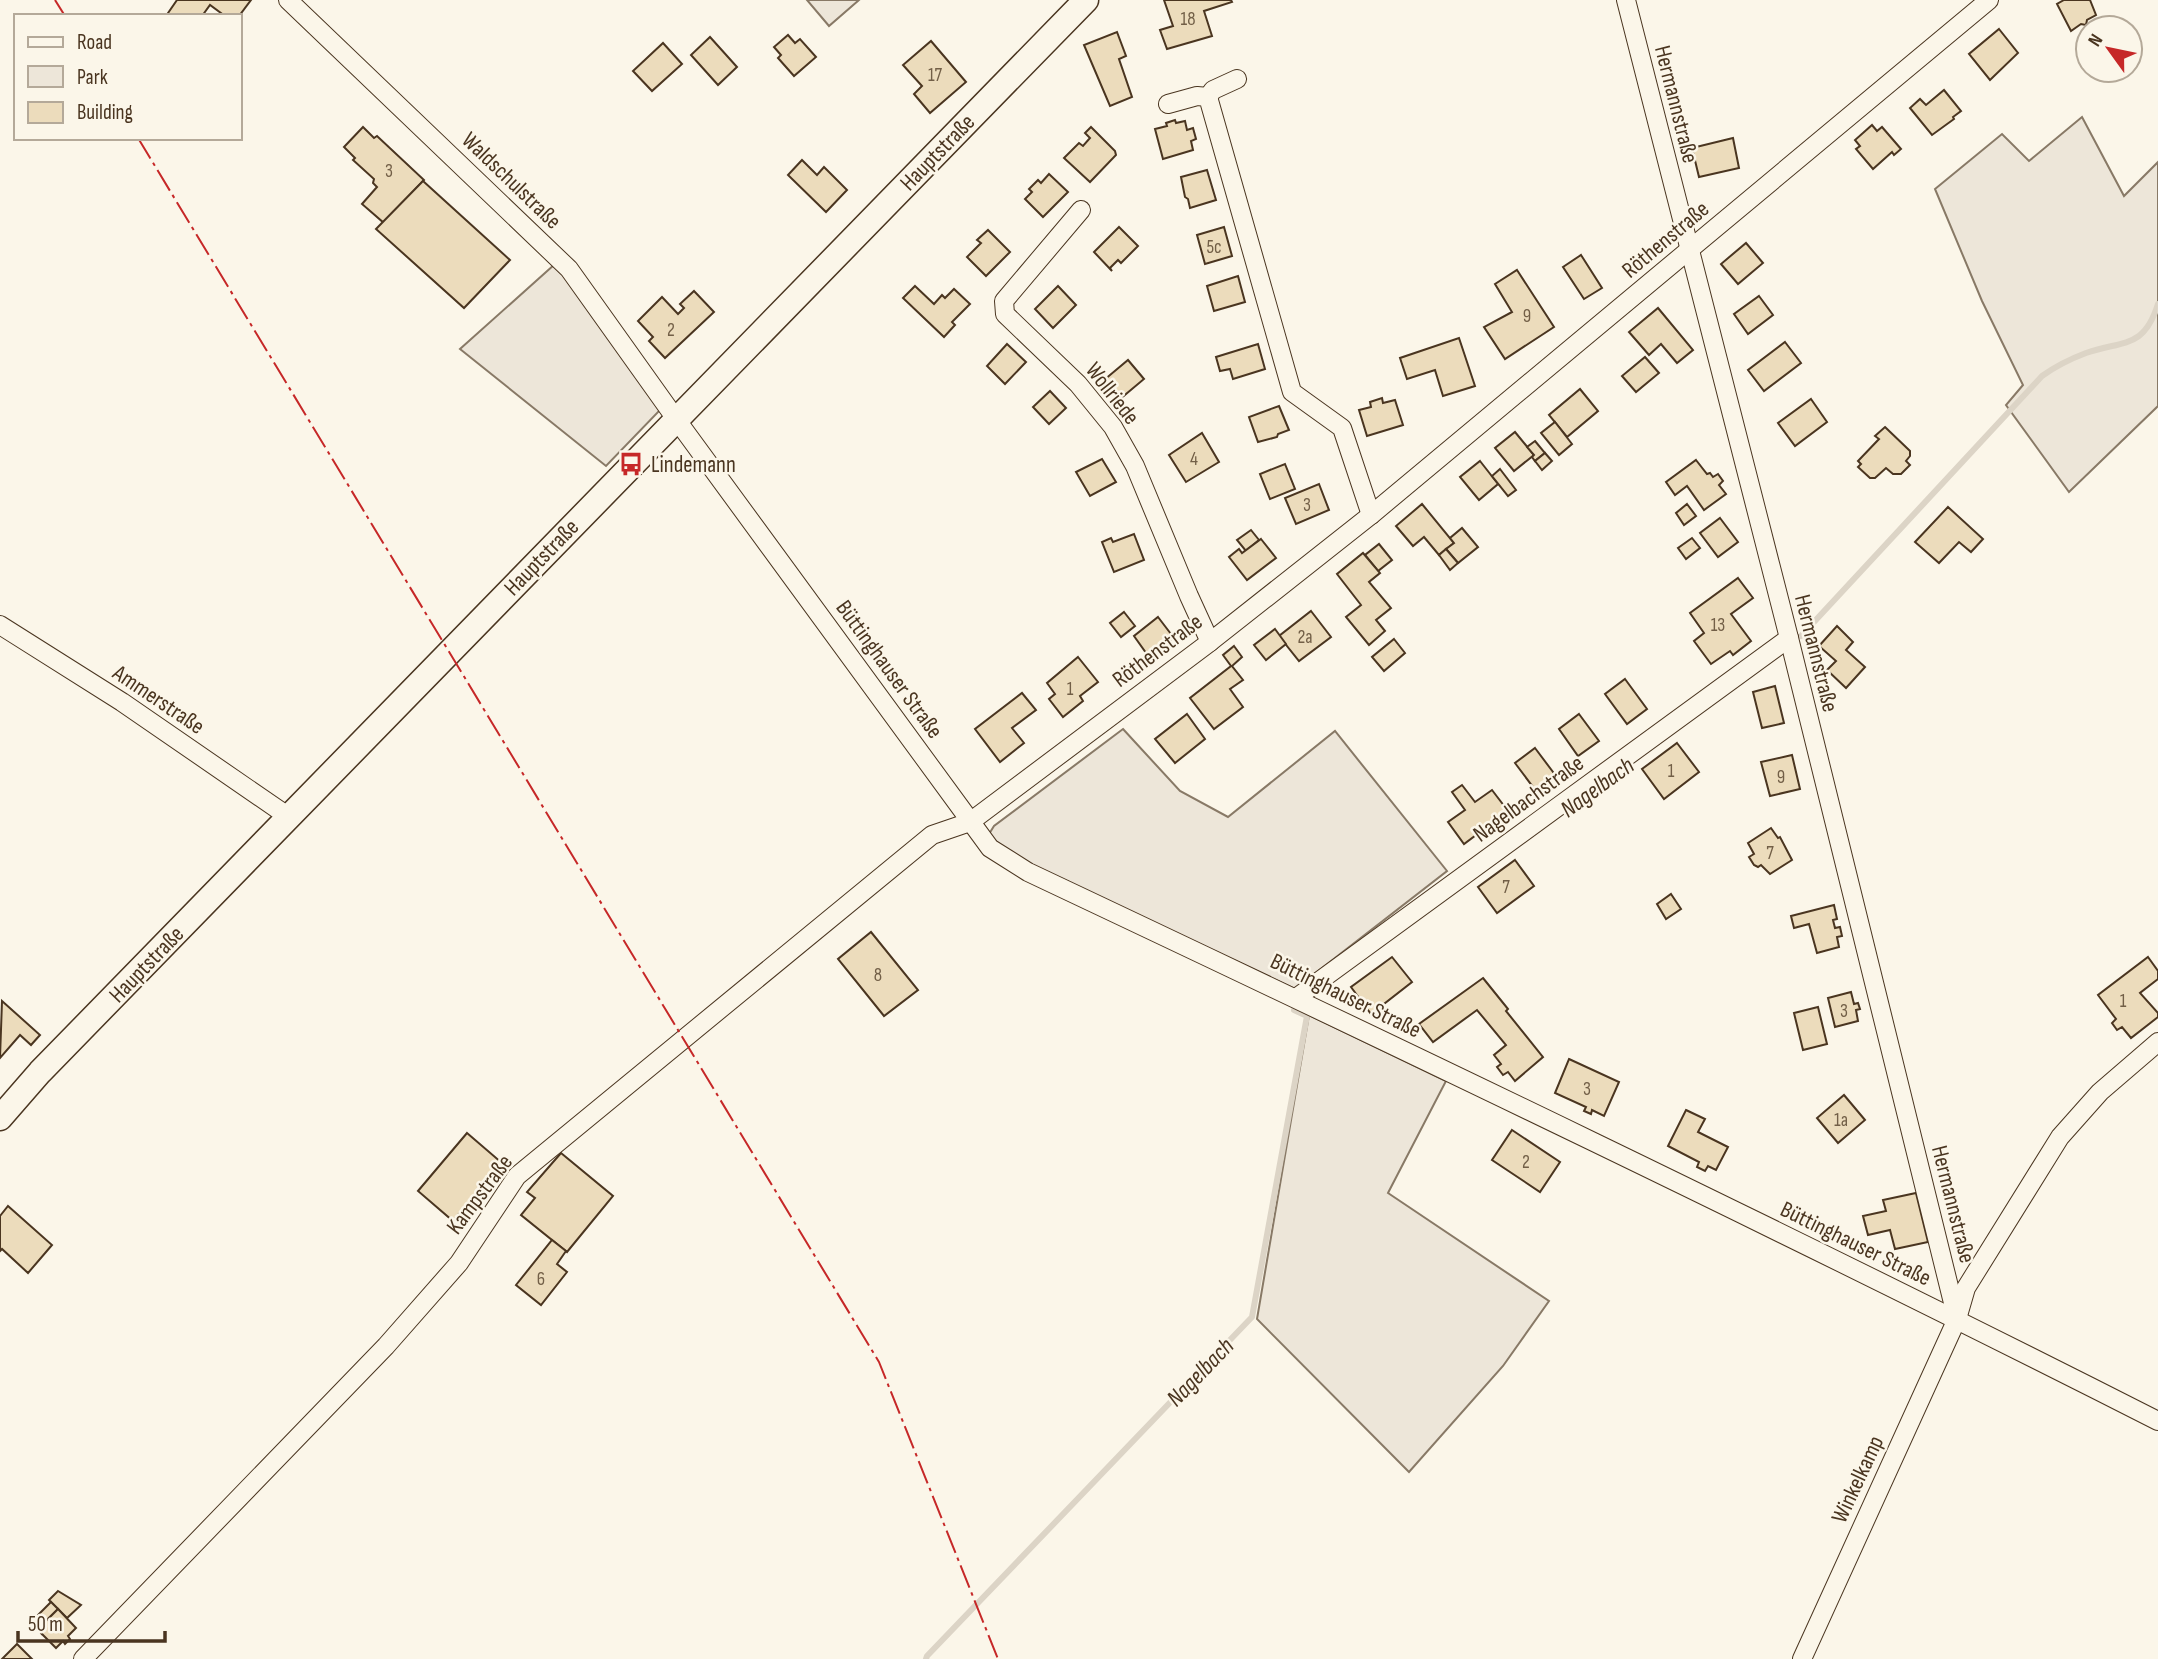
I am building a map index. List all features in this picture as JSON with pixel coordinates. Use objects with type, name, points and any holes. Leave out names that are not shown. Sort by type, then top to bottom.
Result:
[{"type":"main road","name":"Hauptstraße","points":[[0,1118],[40,1072],[1086,0]]},
{"type":"street","name":"Waldschulstraße","points":[[288,0],[569,269],[676,419]]},
{"type":"street","name":"Hermannstraße","points":[[1626,0],[1789,638],[1957,1319]]},
{"type":"street","name":"Röthenstraße","points":[[970,822],[1210,642],[1371,514],[1989,0]]},
{"type":"street","points":[[1237,79],[1213,89],[1208,97],[1292,392],[1342,428],[1371,514]]},
{"type":"street","points":[[1168,104],[1197,96],[1208,97]]},
{"type":"street","name":"Wollriede","points":[[1081,211],[1004,301],[1005,314],[1078,384],[1113,427],[1135,466],[1210,642]]},
{"type":"street","name":"Büttinghauser Straße","points":[[676,419],[990,848],[1028,872],[1296,998],[1957,1319],[2158,1421]]},
{"type":"street","name":"Ammerstraße","points":[[0,625],[122,702],[289,817]]},
{"type":"street","name":"Nagelbachstraße","points":[[1296,998],[1789,638]]},
{"type":"street","name":"Kampstraße","points":[[83,1659],[386,1346],[459,1263],[517,1176],[932,835],[970,822]]},
{"type":"street","name":"Winkelkamp","points":[[1802,1659],[1957,1319],[1966,1288],[2060,1137],[2100,1092],[2158,1042]]},
{"type":"green space","points":[[807,0],[859,0],[829,26]]},
{"type":"green space","points":[[2082,117],[2124,196],[2158,162],[2158,406],[2069,492],[2006,405],[2023,385],[1982,301],[1935,189],[2002,134],[2029,161]]},
{"type":"green space","points":[[555,264],[661,409],[606,466],[460,349]]},
{"type":"green space","points":[[1123,729],[1180,791],[1228,817],[1335,731],[1447,871],[1295,989],[1008,854],[989,834],[994,826]]},
{"type":"green space","points":[[1309,1015],[1446,1081],[1388,1193],[1549,1301],[1503,1366],[1409,1472],[1257,1319]]},
{"type":"building","points":[[177,0],[251,0],[240,14],[222,14],[210,5],[203,14],[167,14]]},
{"type":"building","points":[[1164,0],[1232,2],[1204,11],[1212,36],[1167,49],[1160,30],[1173,26]]},
{"type":"building","points":[[2064,0],[2090,0],[2096,14],[2074,14],[2074,29],[2071,31],[2057,4]]},
{"type":"building","points":[[1999,29],[2018,53],[1990,80],[1969,54]]},
{"type":"building","points":[[1117,32],[1126,56],[1119,59],[1132,97],[1110,106],[1084,45]]},
{"type":"building","points":[[788,35],[795,43],[800,39],[816,57],[794,76],[778,58],[781,55],[774,47]]},
{"type":"building","points":[[710,37],[737,67],[718,85],[691,55]]},
{"type":"building","points":[[931,41],[966,82],[930,113],[914,94],[922,86],[903,65]]},
{"type":"building","points":[[663,43],[682,64],[652,91],[633,71]]},
{"type":"building","points":[[1944,90],[1961,111],[1932,135],[1910,108],[1920,99],[1926,105]]},
{"type":"building","points":[[1175,120],[1176,123],[1185,121],[1187,130],[1193,128],[1196,139],[1191,141],[1193,150],[1163,159],[1155,129],[1167,126],[1166,123]]},
{"type":"building","points":[[1872,125],[1877,131],[1882,127],[1901,149],[1894,155],[1892,152],[1873,169],[1856,149],[1860,146],[1855,140]]},
{"type":"building","points":[[363,127],[374,138],[377,136],[424,180],[384,223],[362,204],[377,187],[373,183],[374,179],[353,160],[355,158],[344,147]]},
{"type":"building","points":[[1091,127],[1116,155],[1090,182],[1064,158],[1079,143],[1083,146],[1090,138],[1085,133]]},
{"type":"building","points":[[1733,138],[1739,168],[1699,177],[1692,148]]},
{"type":"building","points":[[802,160],[817,175],[824,167],[847,190],[826,212],[788,175]]},
{"type":"building","points":[[1207,170],[1216,200],[1190,208],[1181,177]]},
{"type":"building","points":[[1049,174],[1068,192],[1043,217],[1025,199],[1032,192],[1029,189],[1038,180],[1041,183]]},
{"type":"building","points":[[423,181],[510,260],[464,308],[376,229]]},
{"type":"building","points":[[1119,227],[1138,246],[1121,263],[1118,260],[1110,268],[1112,271],[1094,252]]},
{"type":"building","points":[[1224,227],[1232,256],[1205,264],[1197,235]]},
{"type":"building","points":[[988,230],[1010,252],[986,276],[967,257],[981,243],[977,240]]},
{"type":"building","points":[[1746,243],[1763,263],[1738,284],[1721,264]]},
{"type":"building","points":[[1581,255],[1602,288],[1584,299],[1563,267]]},
{"type":"building","points":[[1517,270],[1554,327],[1505,359],[1484,327],[1512,312],[1495,284]]},
{"type":"building","points":[[1238,276],[1245,302],[1214,311],[1207,286]]},
{"type":"building","points":[[915,286],[934,304],[942,295],[945,298],[954,289],[970,304],[952,322],[955,325],[944,337],[903,298]]},
{"type":"building","points":[[1058,286],[1076,305],[1053,328],[1035,309]]},
{"type":"building","points":[[694,291],[714,312],[665,358],[649,341],[653,337],[638,321],[662,297],[678,314],[684,308],[680,304]]},
{"type":"building","points":[[1759,296],[1773,315],[1748,334],[1734,314]]},
{"type":"building","points":[[1658,308],[1693,350],[1677,363],[1661,344],[1649,355],[1629,332]]},
{"type":"building","points":[[1459,338],[1475,386],[1443,396],[1435,370],[1407,379],[1400,358]]},
{"type":"building","points":[[1785,342],[1801,363],[1764,391],[1748,370]]},
{"type":"building","points":[[1007,344],[1026,362],[1005,384],[987,366]]},
{"type":"building","points":[[1258,344],[1265,369],[1233,379],[1230,369],[1220,371],[1216,357]]},
{"type":"building","points":[[1645,357],[1659,373],[1636,392],[1622,376]]},
{"type":"building","points":[[1128,360],[1144,379],[1120,399],[1104,380]]},
{"type":"building","points":[[1580,389],[1598,411],[1567,437],[1549,415]]},
{"type":"building","points":[[1050,391],[1066,408],[1049,424],[1033,407]]},
{"type":"building","points":[[1382,398],[1383,403],[1395,400],[1403,425],[1367,436],[1359,410],[1371,407],[1370,402]]},
{"type":"building","points":[[1811,399],[1827,422],[1795,446],[1778,423]]},
{"type":"building","points":[[1279,406],[1289,430],[1277,437],[1258,442],[1249,417]]},
{"type":"building","points":[[1555,422],[1572,444],[1559,455],[1541,433]]},
{"type":"building","points":[[1885,427],[1910,451],[1906,461],[1910,465],[1901,474],[1893,474],[1886,468],[1875,478],[1870,478],[1858,467],[1861,464],[1858,461],[1879,439],[1875,436]]},
{"type":"building","points":[[1515,432],[1534,455],[1514,471],[1495,448]]},
{"type":"building","points":[[1202,433],[1219,462],[1186,482],[1169,455]]},
{"type":"building","points":[[1535,441],[1545,453],[1535,461],[1532,457],[1534,455],[1527,447]]},
{"type":"building","points":[[1545,453],[1552,461],[1542,470],[1535,461]]},
{"type":"building","points":[[1102,459],[1116,482],[1090,496],[1076,472]]},
{"type":"building","points":[[1696,460],[1707,474],[1710,473],[1713,477],[1718,474],[1723,481],[1719,485],[1726,494],[1704,510],[1687,486],[1675,495],[1666,482]]},
{"type":"building","points":[[1480,461],[1498,484],[1479,500],[1460,477]]},
{"type":"building","points":[[1285,464],[1295,489],[1270,499],[1260,474]]},
{"type":"building","points":[[1500,469],[1516,490],[1508,496],[1492,476]]},
{"type":"building","points":[[1319,484],[1329,510],[1296,524],[1285,498]]},
{"type":"building","points":[[1422,504],[1454,543],[1439,555],[1424,537],[1413,546],[1396,526]]},
{"type":"building","points":[[1687,504],[1696,516],[1684,525],[1676,513]]},
{"type":"building","points":[[1948,507],[1983,539],[1971,552],[1959,542],[1939,563],[1915,542]]},
{"type":"building","points":[[1720,518],[1738,542],[1718,557],[1700,533]]},
{"type":"building","points":[[1462,528],[1478,547],[1458,563],[1446,549],[1454,543],[1450,538]]},
{"type":"building","points":[[1251,530],[1259,540],[1246,551],[1237,540]]},
{"type":"building","points":[[1134,534],[1144,560],[1114,572],[1102,542],[1111,538],[1113,542]]},
{"type":"building","points":[[1692,538],[1700,548],[1686,559],[1678,548]]},
{"type":"building","points":[[1261,539],[1276,558],[1247,580],[1229,557],[1239,549],[1242,553]]},
{"type":"building","points":[[1379,544],[1392,560],[1378,571],[1365,555]]},
{"type":"building","points":[[1446,549],[1458,563],[1450,570],[1439,555]]},
{"type":"building","points":[[1363,553],[1380,573],[1369,582],[1391,608],[1376,620],[1385,631],[1369,645],[1346,617],[1361,605],[1337,574]]},
{"type":"building","points":[[1738,578],[1753,598],[1731,614],[1751,641],[1733,655],[1730,651],[1711,664],[1694,641],[1704,633],[1690,613]]},
{"type":"building","points":[[1311,611],[1331,637],[1299,661],[1279,636]]},
{"type":"building","points":[[1124,612],[1135,626],[1121,637],[1110,623]]},
{"type":"building","points":[[1158,617],[1174,638],[1149,657],[1134,636]]},
{"type":"building","points":[[1837,626],[1853,642],[1846,650],[1865,667],[1846,688],[1827,670],[1836,661],[1819,646]]},
{"type":"building","points":[[1275,629],[1286,644],[1266,660],[1254,645]]},
{"type":"building","points":[[1394,639],[1405,653],[1384,671],[1372,657]]},
{"type":"building","points":[[1234,646],[1242,657],[1232,666],[1243,680],[1230,689],[1243,707],[1214,729],[1190,698],[1231,666],[1223,655]]},
{"type":"building","points":[[1078,657],[1098,682],[1080,696],[1083,701],[1063,717],[1049,699],[1055,694],[1047,683]]},
{"type":"building","points":[[1625,679],[1647,709],[1627,724],[1605,694]]},
{"type":"building","points":[[1775,686],[1784,723],[1762,728],[1753,692]]},
{"type":"building","points":[[1022,693],[1036,710],[1012,728],[1024,743],[1000,762],[975,729]]},
{"type":"building","points":[[1187,714],[1205,739],[1175,763],[1155,739]]},
{"type":"building","points":[[1579,714],[1599,741],[1578,756],[1559,729]]},
{"type":"building","points":[[1677,743],[1699,772],[1664,799],[1642,769]]},
{"type":"building","points":[[1535,748],[1556,776],[1536,791],[1515,763]]},
{"type":"building","points":[[1792,755],[1800,789],[1770,796],[1761,762]]},
{"type":"building","points":[[1462,785],[1475,802],[1492,790],[1508,811],[1464,844],[1448,822],[1465,810],[1452,792]]},
{"type":"building","points":[[1771,828],[1778,838],[1780,837],[1792,860],[1770,874],[1761,865],[1754,865],[1749,857],[1754,854],[1748,843]]},
{"type":"building","points":[[1515,860],[1534,886],[1497,913],[1478,887]]},
{"type":"building","points":[[1671,894],[1681,909],[1666,919],[1657,904]]},
{"type":"building","points":[[1834,905],[1837,919],[1833,920],[1835,928],[1840,927],[1842,936],[1837,937],[1839,947],[1817,953],[1809,924],[1794,928],[1791,916]]},
{"type":"building","points":[[871,932],[918,990],[884,1016],[838,959]]},
{"type":"building","points":[[1392,957],[1412,982],[1371,1014],[1351,987]]},
{"type":"building","points":[[2148,957],[2158,971],[2158,979],[2140,993],[2158,1013],[2158,1017],[2131,1038],[2122,1027],[2117,1030],[2112,1023],[2116,1019],[2098,995]]},
{"type":"building","points":[[1483,978],[1543,1057],[1515,1081],[1508,1072],[1503,1075],[1497,1067],[1501,1064],[1494,1055],[1506,1045],[1477,1010],[1433,1042],[1419,1024]]},
{"type":"building","points":[[1851,992],[1854,1004],[1858,1003],[1860,1009],[1856,1010],[1858,1021],[1835,1027],[1828,998]]},
{"type":"building","points":[[2,1001],[40,1035],[31,1045],[20,1035],[0,1058]]},
{"type":"building","points":[[1818,1007],[1827,1044],[1803,1050],[1794,1013]]},
{"type":"building","points":[[1569,1059],[1619,1082],[1604,1116],[1592,1110],[1591,1114],[1584,1111],[1586,1107],[1555,1093]]},
{"type":"building","points":[[1844,1095],[1865,1120],[1838,1143],[1817,1118]]},
{"type":"building","points":[[1686,1110],[1705,1119],[1698,1132],[1728,1147],[1716,1170],[1708,1166],[1705,1171],[1697,1167],[1699,1162],[1668,1146]]},
{"type":"building","points":[[1512,1130],[1560,1162],[1540,1192],[1492,1160]]},
{"type":"building","points":[[467,1133],[502,1163],[453,1221],[418,1191]]},
{"type":"building","points":[[561,1153],[613,1196],[567,1252],[521,1215],[535,1198],[527,1192]]},
{"type":"building","points":[[1916,1193],[1928,1242],[1895,1249],[1890,1230],[1868,1235],[1863,1216],[1886,1211],[1883,1200]]},
{"type":"building","points":[[8,1206],[52,1245],[28,1273],[2,1249],[0,1251],[0,1216]]},
{"type":"building","points":[[552,1240],[566,1251],[557,1264],[567,1272],[541,1305],[516,1285]]},
{"type":"building","points":[[58,1591],[81,1605],[67,1618],[49,1600]]},
{"type":"building","points":[[51,1602],[58,1609],[41,1626],[41,1633],[31,1622]]},
{"type":"building","points":[[58,1609],[76,1628],[65,1644],[63,1641],[56,1648],[41,1633],[41,1626]]},
{"type":"building","points":[[17,1644],[32,1659],[2,1659]]},
{"type":"waterway","name":"Nagelbach","points":[[1801,636],[2042,376],[2080,355],[2122,344],[2139,336],[2146,329],[2158,304]]},
{"type":"waterway","name":"Nagelbach","points":[[926,1659],[1252,1317],[1307,1016],[1294,1010]]},
{"type":"power","points":[[55,0],[64,14]]},
{"type":"power","points":[[139,140],[879,1362],[998,1659]]},
{"type":"place","name":"Lindemann","points":[[631,464]]}]
